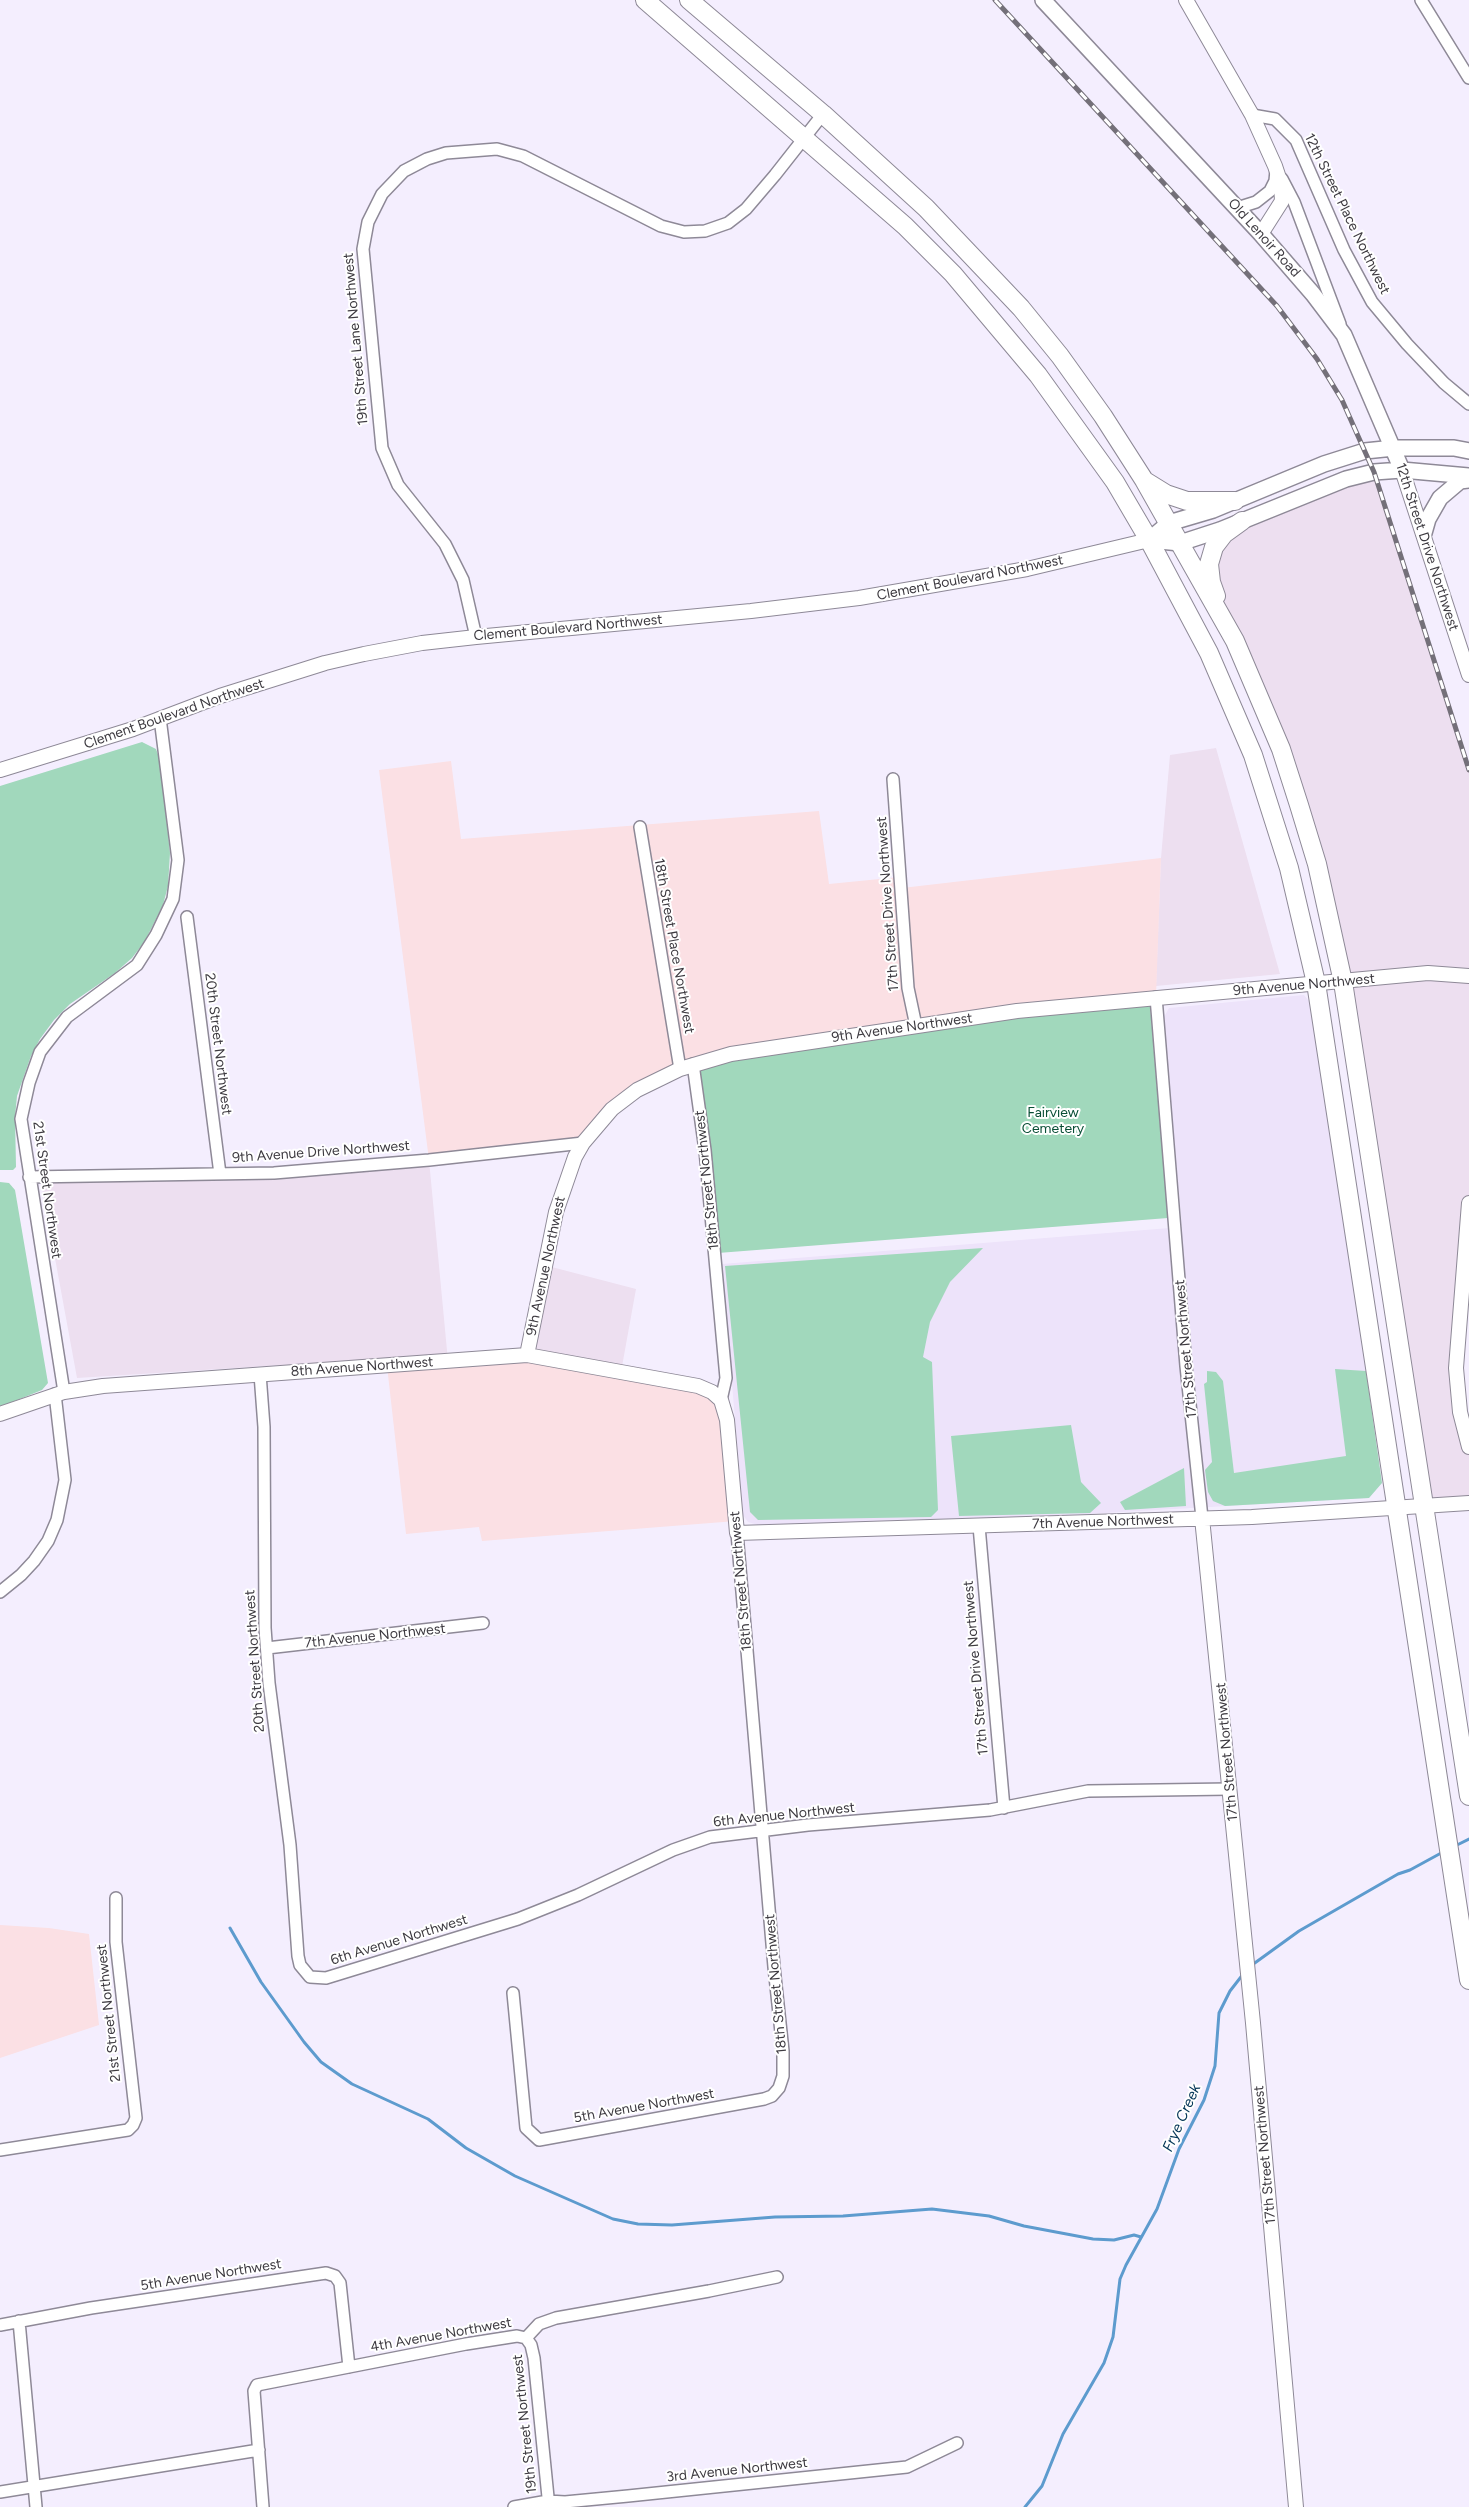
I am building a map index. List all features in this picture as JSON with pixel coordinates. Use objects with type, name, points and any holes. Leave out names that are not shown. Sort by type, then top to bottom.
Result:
[{"type":"highway","points":[[645,0],[806,137],[905,226],[953,274],[1038,374],[1115,482],[1149,540],[1208,654],[1253,754],[1289,868],[1316,983],[1469,1980]]},
{"type":"highway","points":[[689,0],[823,114],[926,208],[975,256],[1021,308],[1060,356],[1103,416],[1144,480],[1227,627]]},
{"type":"highway","points":[[1144,480],[1166,494],[1187,501],[1235,501]]},
{"type":"highway","points":[[1242,521],[1224,534],[1214,548],[1210,564],[1211,582],[1227,627],[1281,748],[1317,864],[1344,982],[1426,1506],[1469,1796]]},
{"type":"main road","name":"Old Lenoir Road","points":[[1043,0],[1261,234],[1313,294],[1344,334],[1394,448]]},
{"type":"main road","name":"Clement Boulevard Northwest","points":[[1149,540],[1168,523],[1235,501],[1324,464],[1366,452],[1394,448]]},
{"type":"main road","points":[[1394,448],[1454,448],[1469,451]]},
{"type":"main road","name":"12th Street Drive Northwest","points":[[1394,448],[1402,470]]},
{"type":"main road","name":"Clement Boulevard Northwest","points":[[1149,540],[1180,543],[1242,521],[1346,479],[1374,472],[1402,470]]},
{"type":"main road","points":[[1402,470],[1469,476]]},
{"type":"main road","points":[[1424,533],[1428,520],[1440,498],[1460,481],[1469,480]]},
{"type":"street","points":[[1186,0],[1252,115],[1294,202],[1344,334]]},
{"type":"street","points":[[1421,0],[1469,78]]},
{"type":"street","name":"19th Street Lane Northwest","points":[[476,637],[474,620],[464,580],[445,544],[398,486],[382,448],[363,249],[368,222],[376,202],[396,178],[418,163],[446,153],[489,149],[509,151],[674,230],[705,231],[728,223],[746,209],[823,114]]},
{"type":"street","name":"12th Street Place Northwest","points":[[1252,115],[1275,119],[1296,140],[1344,250],[1372,302],[1406,344],[1444,383],[1469,404]]},
{"type":"street","points":[[1237,208],[1256,202],[1270,191],[1276,182],[1273,160]]},
{"type":"street","points":[[1261,234],[1282,201],[1281,184],[1273,160]]},
{"type":"street","name":"12th Street Drive Northwest","points":[[1402,470],[1469,675]]},
{"type":"street","points":[[1265,489],[1278,507]]},
{"type":"street","name":"Clement Boulevard Northwest","points":[[0,770],[44,758],[220,696],[326,663],[402,646],[859,598],[1027,569],[1149,540]]},
{"type":"street","name":"21st Street Northwest","points":[[0,1592],[21,1576],[48,1541],[57,1520],[65,1480],[60,1393],[21,1119],[28,1083],[40,1052],[67,1017],[136,965],[156,935],[173,899],[178,860],[160,718]]},
{"type":"street","name":"17th Street Drive Northwest","points":[[893,779],[908,988],[916,1026]]},
{"type":"street","name":"18th Street Place Northwest","points":[[640,828],[687,1067]]},
{"type":"street","name":"20th Street Northwest","points":[[187,917],[220,1174]]},
{"type":"street","name":"9th Avenue Northwest","points":[[527,1355],[556,1212],[568,1173],[583,1142],[600,1121],[624,1099],[650,1083],[687,1067],[730,1054],[1017,1011],[1428,973],[1469,976]]},
{"type":"street","name":"17th Street Northwest","points":[[1156,997],[1186,1366],[1230,1789],[1296,2507]]},
{"type":"street","name":"18th Street Northwest","points":[[687,1067],[704,1150],[726,1378],[721,1400],[727,1420],[774,1968],[783,2051],[783,2076],[779,2088],[772,2096]]},
{"type":"street","name":"9th Avenue Drive Northwest","points":[[29,1177],[274,1173],[419,1161],[583,1142]]},
{"type":"street","points":[[1469,1203],[1456,1368],[1460,1412],[1469,1447]]},
{"type":"street","name":"8th Avenue Northwest","points":[[0,1414],[60,1393],[103,1386],[527,1355],[698,1386],[712,1392],[721,1400]]},
{"type":"street","name":"20th Street Northwest","points":[[260,1374],[264,1426],[269,1683],[290,1845],[298,1956],[306,1973]]},
{"type":"street","name":"7th Avenue Northwest","points":[[737,1533],[1202,1518],[1398,1509],[1469,1503]]},
{"type":"street","name":"17th Street Drive Northwest","points":[[979,1526],[1004,1808]]},
{"type":"street","name":"7th Avenue Northwest","points":[[267,1648],[483,1623]]},
{"type":"street","name":"6th Avenue Northwest","points":[[306,1973],[316,1978],[326,1978],[494,1927],[559,1903],[692,1843],[728,1834],[1004,1808],[1060,1795],[1088,1791],[1230,1789]]},
{"type":"street","name":"21st Street Northwest","points":[[0,2150],[128,2130],[133,2125],[136,2118],[116,1942],[116,1898]]},
{"type":"street","name":"5th Avenue Northwest","points":[[513,1992],[526,2128],[539,2140],[772,2096]]},
{"type":"street","name":"5th Avenue Northwest","points":[[0,2325],[91,2308],[326,2273],[335,2276],[340,2283],[349,2367]]},
{"type":"street","name":"4th Avenue Northwest","points":[[259,2450],[254,2391],[261,2382],[517,2336],[526,2338],[539,2324],[556,2318],[717,2290],[777,2276]]},
{"type":"street","points":[[19,2321],[36,2507]]},
{"type":"street","name":"19th Street Northwest","points":[[526,2338],[531,2345],[534,2358],[548,2504]]},
{"type":"street","name":"3rd Avenue Northwest","points":[[514,2507],[907,2467],[957,2443]]},
{"type":"street","points":[[0,2492],[259,2450],[263,2507]]},
{"type":"shaded area","points":[[1374,472],[1469,770],[1469,1203],[1456,1346],[1469,1447],[1469,1503],[1426,1506],[1317,864],[1227,627],[1214,547],[1224,534]]},
{"type":"shaded area","points":[[1216,748],[1280,974],[1156,986],[1161,858],[1170,755]]},
{"type":"shaded area","points":[[451,761],[461,839],[819,811],[829,884],[900,877],[902,888],[1161,858],[1156,997],[776,1046],[649,1083],[583,1143],[429,1160],[379,770]]},
{"type":"shaded area","points":[[1304,995],[1313,1006],[1382,1483],[1369,1498],[1033,1517],[758,1525],[748,1522],[743,1515],[722,1264],[1182,1227],[1163,1019],[1169,1008]]},
{"type":"shaded area","points":[[429,1160],[448,1361],[285,1372],[284,1365],[77,1378],[41,1182],[274,1180],[274,1173]]},
{"type":"shaded area","points":[[544,1265],[636,1289],[621,1372],[527,1355]]},
{"type":"shaded area","points":[[513,1355],[698,1386],[721,1400],[736,1521],[482,1541],[479,1527],[406,1534],[387,1366]]},
{"type":"shaded area","points":[[0,1925],[49,1928],[89,1934],[99,2025],[0,2058]]},
{"type":"green space","points":[[142,742],[156,749],[160,760],[170,853],[168,886],[163,905],[145,941],[132,958],[115,973],[70,1004],[54,1020],[40,1039],[31,1056],[17,1096],[15,1117],[16,1167],[13,1170],[0,1170],[0,786]]},
{"type":"green space","name":"Fairview Cemetery","points":[[1150,1005],[1168,1218],[718,1253],[698,1068],[749,1056],[891,1034],[1063,1013]]},
{"type":"green space","points":[[0,1182],[9,1183],[15,1190],[48,1383],[42,1390],[0,1407]]},
{"type":"green space","points":[[983,1248],[950,1282],[930,1322],[923,1357],[932,1362],[938,1510],[931,1517],[758,1520],[750,1512],[725,1266]]},
{"type":"green space","points":[[1335,1369],[1366,1371],[1382,1483],[1369,1498],[1225,1506],[1213,1501],[1208,1492],[1205,1470],[1212,1462],[1204,1384],[1207,1382],[1207,1371],[1216,1372],[1223,1381],[1234,1473],[1346,1456]]},
{"type":"green space","points":[[1071,1425],[1081,1482],[1101,1503],[1090,1513],[959,1516],[951,1436]]},
{"type":"green space","points":[[1184,1468],[1186,1506],[1125,1510],[1120,1502]]},
{"type":"waterway","name":"Frye Creek","points":[[1453,1847],[1469,1839]]},
{"type":"waterway","name":"Frye Creek","points":[[1252,1965],[1299,1931],[1398,1874],[1410,1870],[1443,1852]]},
{"type":"waterway","points":[[230,1928],[261,1982],[304,2042],[321,2062],[352,2084],[428,2119],[466,2148],[515,2176],[613,2219],[638,2224],[672,2225],[775,2217],[843,2216],[932,2209],[989,2216],[1024,2226],[1093,2239],[1114,2240],[1134,2235],[1141,2237]]},
{"type":"waterway","name":"Frye Creek","points":[[1025,2507],[1042,2486],[1063,2434],[1104,2363],[1113,2337],[1120,2279],[1157,2209],[1179,2149],[1204,2100],[1215,2066],[1219,2013],[1230,1991],[1244,1973]]},
{"type":"railway","points":[[995,0],[1277,306],[1317,359],[1342,400],[1374,472],[1469,770]]}]
